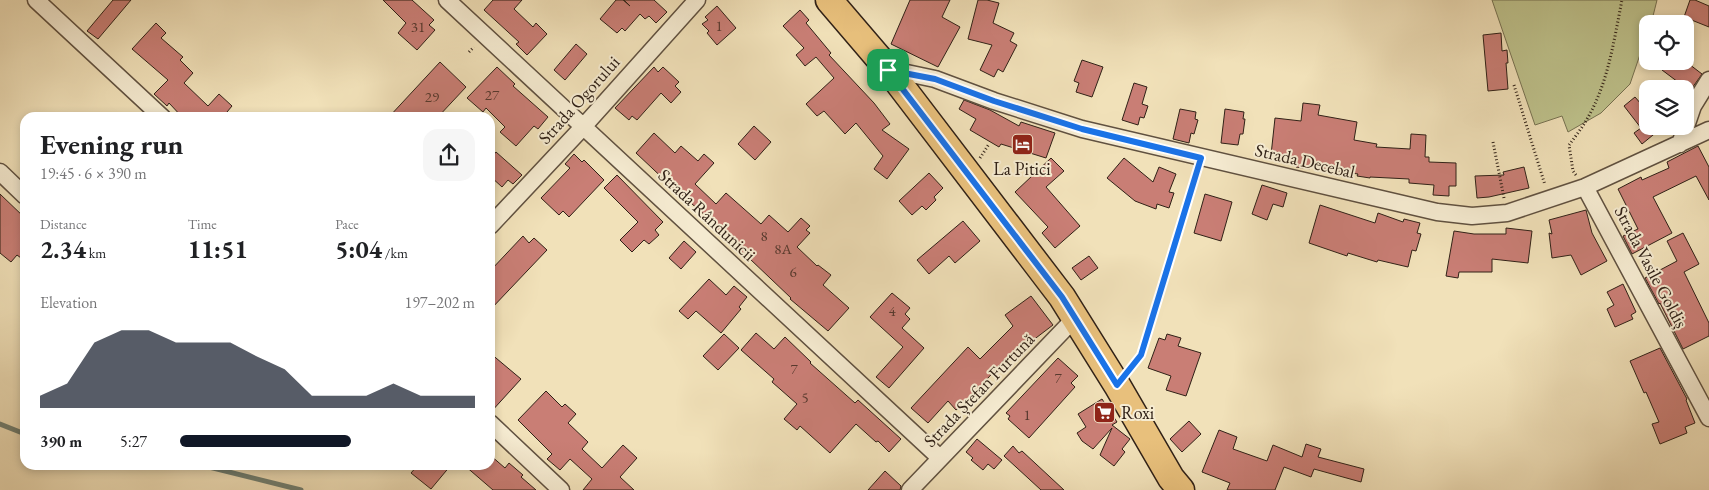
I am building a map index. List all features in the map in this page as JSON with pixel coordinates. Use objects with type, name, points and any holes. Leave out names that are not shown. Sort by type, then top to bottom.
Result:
[{"type":"main road","points":[[829,0],[888,70],[1076,317],[1171,478],[1180,490]]},
{"type":"street","points":[[36,0],[156,112]]},
{"type":"street","name":"Strada Rândunicii","points":[[447,0],[940,458]]},
{"type":"street","name":"Strada Ogorului","points":[[495,221],[583,127],[697,0]]},
{"type":"street","name":"Strada Decebal","points":[[888,70],[935,79],[994,101],[1082,129],[1437,212],[1472,216],[1507,213],[1585,187],[1709,130]]},
{"type":"street","points":[[1680,144],[1693,106],[1709,80]]},
{"type":"street","points":[[0,172],[20,191]]},
{"type":"street","name":"Strada Vasile Goldiș","points":[[1585,187],[1709,418]]},
{"type":"street","name":"Strada Ștefan Furtună","points":[[910,490],[1076,317]]},
{"type":"street","points":[[495,428],[561,490]]},
{"type":"path","points":[[1585,187],[1573,170],[1569,145],[1588,118],[1600,90],[1612,52],[1622,0]]},
{"type":"path","points":[[1514,85],[1549,199]]},
{"type":"path","points":[[1493,142],[1507,213]]},
{"type":"path","points":[[1117,385],[1141,355],[1201,158]]},
{"type":"green space","points":[[1492,0],[1657,0],[1653,15],[1639,15],[1639,58],[1630,84],[1601,113],[1568,132],[1562,116],[1535,125]]},
{"type":"building","points":[[113,0],[131,0],[98,39],[87,31]]},
{"type":"building","points":[[383,0],[412,0],[434,20],[429,25],[435,30],[417,50],[398,33],[406,23]]},
{"type":"building","points":[[493,0],[522,0],[514,9],[533,27],[536,23],[547,34],[527,55],[516,44],[519,42],[484,10]]},
{"type":"building","points":[[616,0],[623,0],[630,6],[624,0],[654,0],[667,12],[656,23],[649,16],[645,19],[640,14],[625,31],[622,28],[617,33],[600,19]]},
{"type":"building","points":[[910,0],[950,0],[942,17],[960,27],[938,67],[891,44]]},
{"type":"building","points":[[978,0],[999,3],[993,23],[1014,33],[1010,41],[1017,45],[1003,72],[998,69],[994,77],[980,70],[992,45],[968,39]]},
{"type":"building","points":[[1690,0],[1695,0],[1709,6],[1709,27],[1694,21],[1694,15],[1685,15]]},
{"type":"building","points":[[717,6],[736,28],[717,45],[707,33],[709,31],[702,24],[708,20],[705,17]]},
{"type":"building","points":[[800,10],[809,20],[806,23],[831,53],[829,55],[874,103],[890,124],[882,130],[909,149],[887,179],[874,169],[883,156],[856,123],[845,134],[824,111],[817,116],[806,104],[834,78],[816,57],[805,66],[796,55],[804,48],[783,26]]},
{"type":"building","points":[[156,23],[166,33],[161,38],[183,57],[180,60],[193,73],[184,83],[208,106],[219,94],[232,106],[227,112],[177,112],[169,103],[167,106],[154,94],[168,80],[132,49]]},
{"type":"building","points":[[1501,33],[1502,51],[1507,50],[1508,89],[1488,91],[1483,35]]},
{"type":"building","points":[[576,44],[587,54],[565,80],[554,70]]},
{"type":"building","points":[[1082,60],[1103,67],[1092,97],[1076,92],[1079,83],[1074,81]]},
{"type":"building","points":[[440,62],[466,87],[443,112],[394,112]]},
{"type":"building","points":[[497,67],[515,84],[513,86],[548,117],[538,129],[534,126],[516,146],[500,132],[505,127],[495,117],[495,112],[490,112],[486,108],[483,112],[467,98]]},
{"type":"building","points":[[654,67],[658,72],[663,67],[679,82],[675,86],[681,92],[671,103],[661,93],[637,120],[632,116],[629,120],[615,108]]},
{"type":"building","points":[[1694,68],[1702,74],[1694,85],[1694,80],[1675,80],[1662,70],[1694,70]]},
{"type":"building","points":[[1134,83],[1147,87],[1142,104],[1148,106],[1144,118],[1140,117],[1138,125],[1122,120]]},
{"type":"building","points":[[1635,97],[1639,102],[1639,125],[1624,106]]},
{"type":"building","points":[[964,100],[990,110],[1019,126],[1021,122],[1055,133],[1046,158],[1001,144],[999,147],[970,130],[976,119],[959,109]]},
{"type":"building","points":[[1303,103],[1320,105],[1318,115],[1357,122],[1354,140],[1377,144],[1376,147],[1410,149],[1411,134],[1426,135],[1425,157],[1429,157],[1429,162],[1456,163],[1456,186],[1449,186],[1449,196],[1433,195],[1434,185],[1409,183],[1409,179],[1370,178],[1357,176],[1358,174],[1310,167],[1310,169],[1296,167],[1297,158],[1271,155],[1275,118],[1301,121]]},
{"type":"building","points":[[1180,109],[1196,112],[1195,119],[1198,120],[1194,134],[1191,133],[1189,143],[1173,139]]},
{"type":"building","points":[[1225,109],[1244,112],[1243,134],[1240,134],[1238,145],[1221,143]]},
{"type":"building","points":[[754,126],[771,142],[755,160],[738,144]]},
{"type":"building","points":[[1639,129],[1639,135],[1653,135],[1642,144],[1634,133]]},
{"type":"building","points":[[654,133],[675,153],[681,146],[698,161],[704,154],[714,163],[695,184],[716,204],[726,193],[761,224],[769,215],[788,232],[801,218],[810,226],[806,230],[810,233],[797,247],[817,266],[831,275],[823,285],[849,308],[828,331],[790,299],[750,259],[703,219],[706,216],[636,153]]},
{"type":"building","points":[[1698,146],[1709,167],[1709,200],[1696,176],[1653,197],[1672,233],[1632,254],[1623,236],[1638,229],[1618,189],[1641,177],[1642,180],[1669,168],[1667,162]]},
{"type":"building","points":[[496,152],[522,175],[513,184],[508,180],[502,187],[495,181]]},
{"type":"building","points":[[574,154],[582,162],[584,160],[604,180],[569,217],[563,211],[559,215],[541,198],[570,168],[565,164]]},
{"type":"building","points":[[1051,158],[1064,171],[1046,187],[1080,226],[1055,248],[1042,233],[1048,227],[1015,192]]},
{"type":"building","points":[[1124,158],[1153,182],[1159,167],[1176,174],[1169,192],[1174,193],[1169,208],[1157,204],[1156,209],[1135,201],[1107,178]]},
{"type":"building","points":[[1524,167],[1529,188],[1477,198],[1475,176],[1504,175],[1503,172]]},
{"type":"building","points":[[929,173],[943,188],[934,197],[936,200],[926,210],[922,206],[912,215],[899,201]]},
{"type":"building","points":[[617,175],[663,222],[655,230],[659,235],[649,244],[644,240],[632,252],[620,240],[638,222],[604,188]]},
{"type":"building","points":[[1262,185],[1287,193],[1283,207],[1273,204],[1267,220],[1252,214]]},
{"type":"building","points":[[0,194],[20,213],[20,257],[17,255],[11,262],[0,253]]},
{"type":"building","points":[[1205,194],[1232,202],[1221,241],[1194,233]]},
{"type":"building","points":[[1320,205],[1375,223],[1378,213],[1403,222],[1404,219],[1420,223],[1417,233],[1421,234],[1416,251],[1412,250],[1408,267],[1378,260],[1377,262],[1348,253],[1347,256],[1309,243]]},
{"type":"building","points":[[1586,210],[1592,233],[1607,261],[1581,275],[1571,255],[1552,258],[1549,233],[1552,234],[1549,220]]},
{"type":"building","points":[[963,221],[980,241],[955,263],[949,256],[929,274],[917,260]]},
{"type":"building","points":[[1506,228],[1532,231],[1528,263],[1492,259],[1492,272],[1459,272],[1458,278],[1446,276],[1454,231],[1474,234],[1506,234]]},
{"type":"building","points":[[1683,233],[1699,264],[1684,272],[1709,323],[1709,336],[1683,349],[1645,278],[1677,261],[1667,241]]},
{"type":"building","points":[[523,236],[529,243],[534,238],[547,250],[495,305],[495,266]]},
{"type":"building","points":[[684,241],[696,252],[681,269],[669,258]]},
{"type":"building","points":[[1089,256],[1098,268],[1081,280],[1072,268]]},
{"type":"building","points":[[709,279],[726,295],[734,286],[747,297],[739,307],[741,309],[721,333],[696,311],[688,319],[679,311]]},
{"type":"building","points":[[1623,284],[1636,312],[1631,315],[1633,319],[1615,327],[1607,309],[1614,305],[1607,292]]},
{"type":"building","points":[[892,293],[910,308],[905,314],[910,319],[902,328],[924,348],[889,388],[876,377],[903,347],[870,317]]},
{"type":"building","points":[[1031,296],[1053,325],[1024,347],[1027,349],[1016,360],[1010,354],[977,390],[981,395],[965,410],[961,406],[956,410],[948,401],[928,423],[911,408],[968,347],[980,359],[1013,326],[1005,315]]},
{"type":"building","points":[[756,333],[774,349],[785,337],[810,363],[855,403],[858,400],[901,439],[889,452],[856,424],[830,453],[800,426],[797,430],[784,419],[797,404],[772,382],[774,379],[741,350]]},
{"type":"building","points":[[724,334],[739,348],[718,370],[703,356]]},
{"type":"building","points":[[1167,334],[1181,338],[1178,346],[1201,353],[1186,396],[1166,390],[1171,376],[1148,368],[1159,338],[1165,340]]},
{"type":"building","points":[[1660,348],[1687,399],[1695,423],[1685,427],[1687,433],[1660,444],[1652,424],[1659,422],[1630,361]]},
{"type":"building","points":[[495,357],[521,379],[495,408]]},
{"type":"building","points":[[1058,358],[1078,376],[1071,383],[1075,387],[1029,438],[1008,419],[1010,416],[1006,413]]},
{"type":"building","points":[[546,391],[562,407],[565,404],[576,414],[568,423],[588,442],[582,449],[602,468],[623,445],[637,458],[620,477],[634,490],[583,490],[592,479],[570,459],[560,470],[547,459],[552,454],[518,420]]},
{"type":"building","points":[[1102,399],[1117,422],[1112,425],[1130,439],[1122,449],[1125,452],[1114,466],[1100,455],[1112,428],[1093,449],[1082,441],[1077,433],[1086,427],[1078,414]]},
{"type":"building","points":[[1189,421],[1201,434],[1182,452],[1170,439]]},
{"type":"building","points":[[1219,430],[1237,437],[1233,449],[1267,461],[1273,445],[1302,457],[1306,444],[1321,449],[1318,457],[1364,469],[1361,482],[1314,469],[1311,477],[1284,467],[1275,490],[1227,490],[1230,483],[1202,472]]},
{"type":"building","points":[[977,439],[1002,460],[994,469],[988,464],[983,470],[971,460],[973,458],[966,452]]},
{"type":"building","points":[[1013,446],[1019,453],[1022,451],[1064,490],[1041,490],[1004,456]]},
{"type":"building","points":[[495,459],[505,468],[509,463],[536,490],[493,490],[470,470],[495,470]]},
{"type":"building","points":[[414,470],[447,470],[431,489],[411,473]]},
{"type":"building","points":[[885,471],[901,486],[900,490],[868,490]]},
{"type":"waterway","points":[[0,424],[20,432]]},
{"type":"waterway","points":[[221,470],[301,490]]},
{"type":"place","name":"La Pitici","points":[[1022,144]]},
{"type":"place","name":"Roxi","points":[[1105,413]]},
{"type":"route","points":[[888,70],[935,79],[994,101],[1082,129],[1201,158],[1141,355],[1117,385],[1062,297],[888,70]]}]
